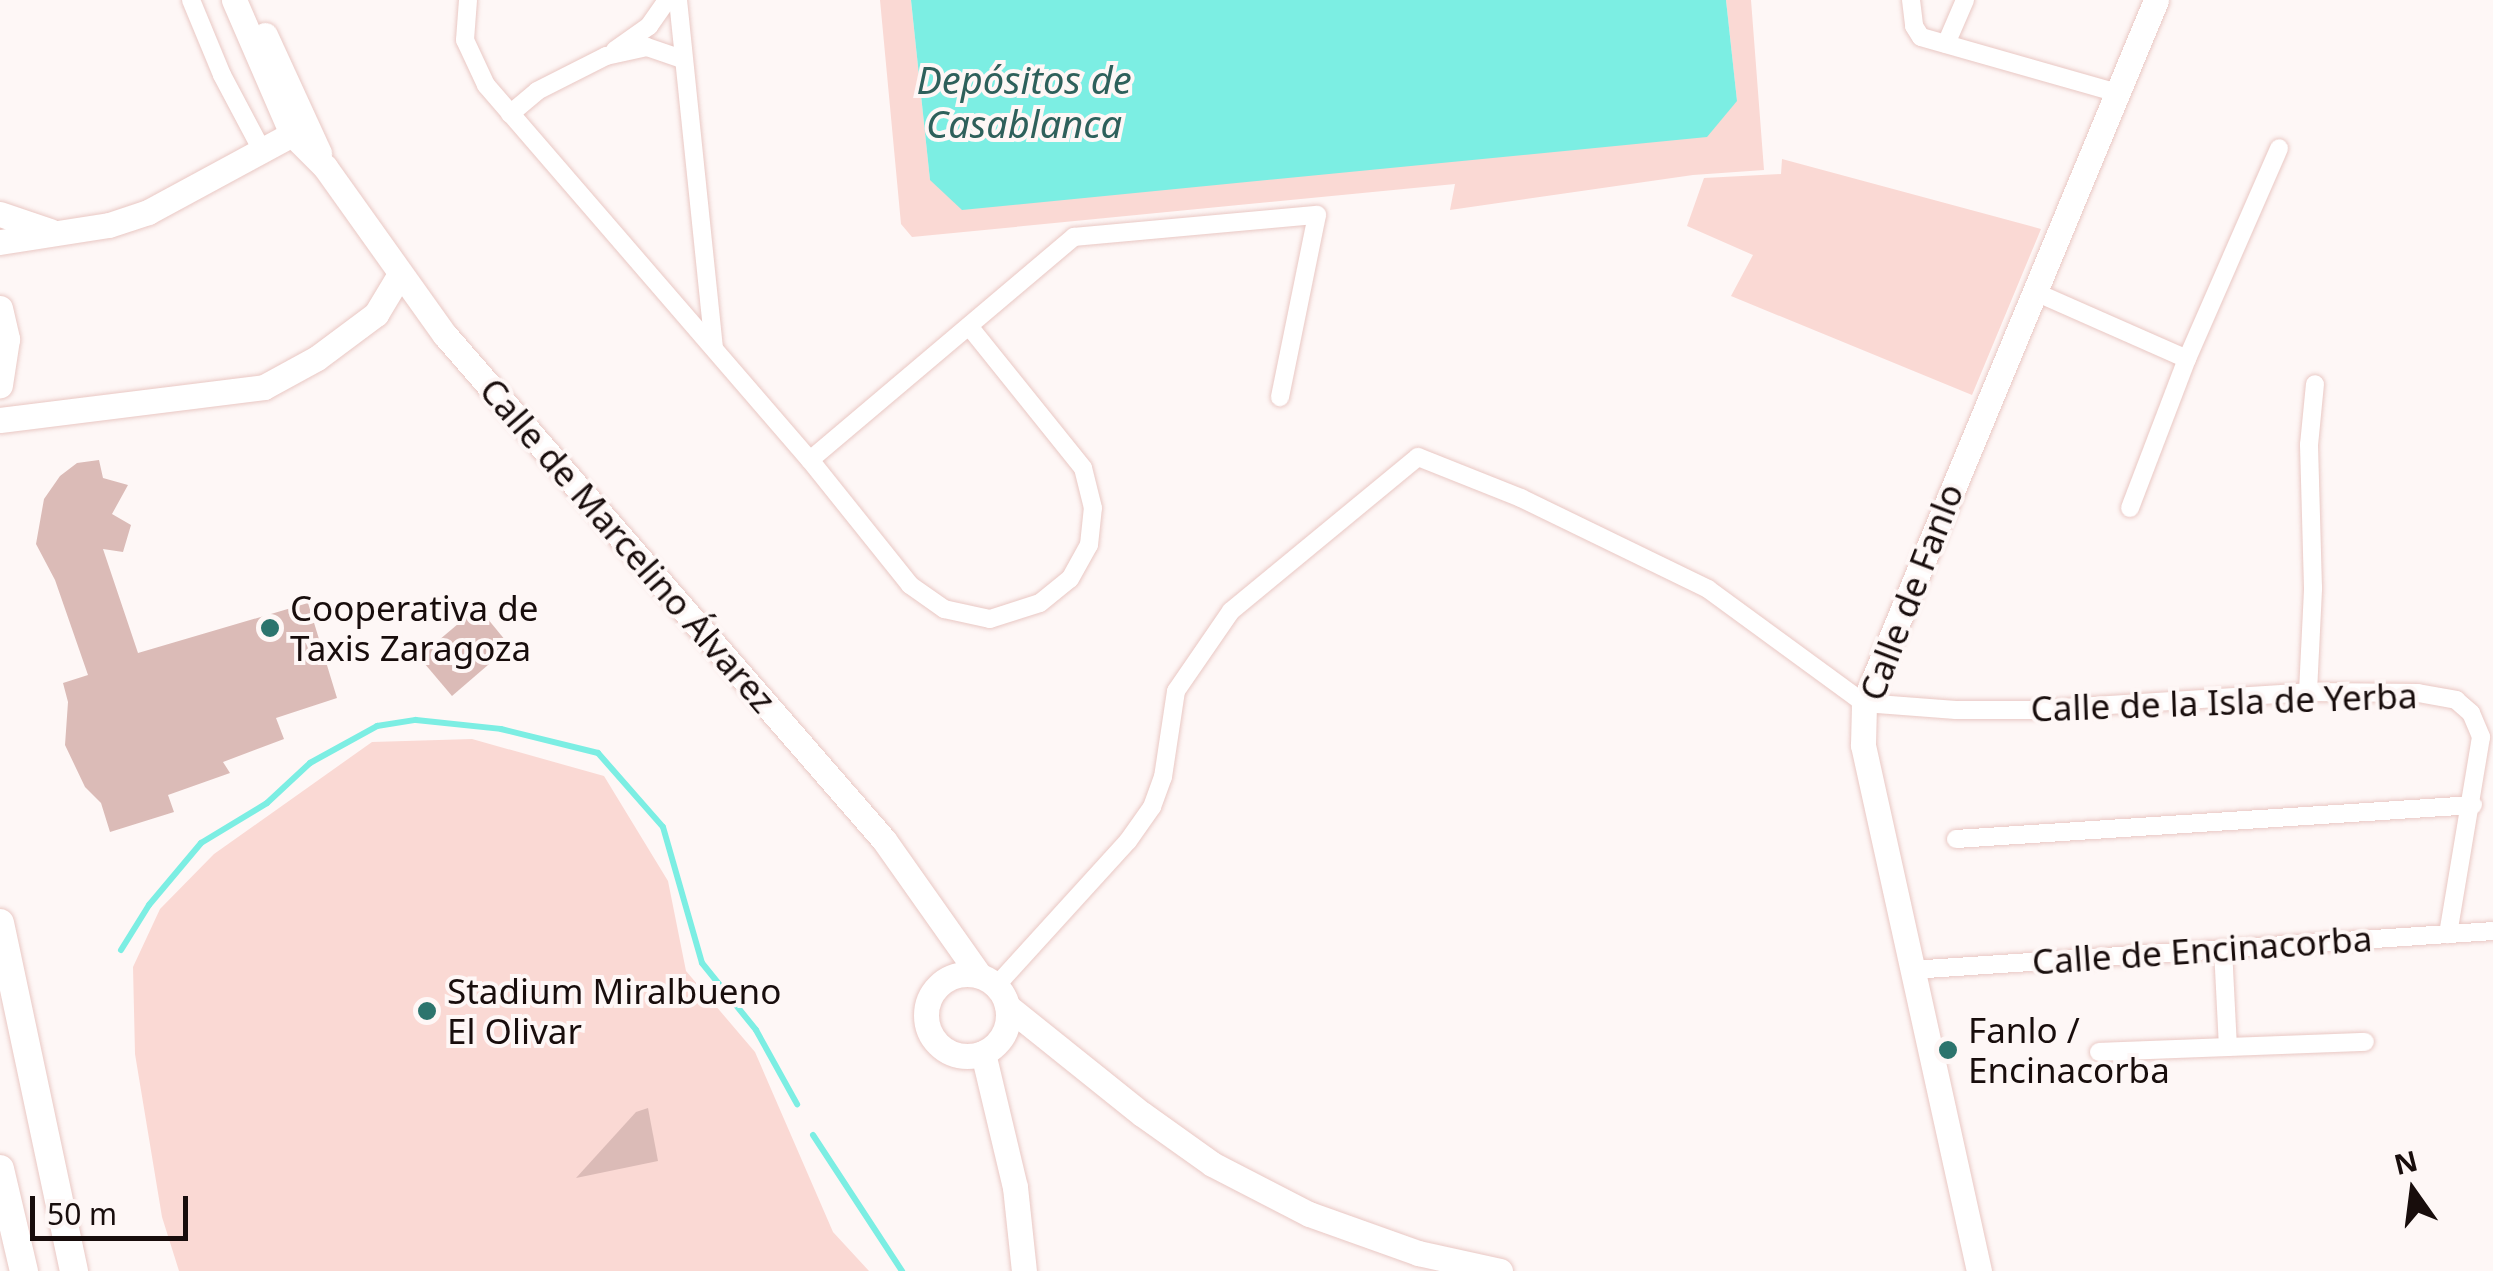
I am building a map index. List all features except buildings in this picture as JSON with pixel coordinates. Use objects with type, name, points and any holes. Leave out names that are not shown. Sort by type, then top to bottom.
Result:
[{"type":"main road","points":[[0,923],[74,1271]]},
{"type":"main road","points":[[0,1169],[24,1271]]},
{"type":"street","points":[[191,0],[222,75],[257,141]]},
{"type":"street","name":"Calle de Marcelino Álvarez","points":[[234,0],[292,134],[325,167],[425,309],[884,840],[995,989],[1142,1114],[1212,1164],[1292,1206],[1418,1253],[1500,1271]]},
{"type":"street","name":"Calle de Marcelino Álvarez","points":[[248,0],[325,167]]},
{"type":"street","points":[[468,0],[468,56],[510,114],[810,460],[910,585],[944,608],[990,619],[1040,603],[1070,579],[1090,545],[1093,508],[1083,468],[969,326]]},
{"type":"street","points":[[510,114],[550,83],[606,56],[648,26],[667,0]]},
{"type":"street","points":[[678,0],[714,349]]},
{"type":"street","points":[[1911,0],[1917,32],[1946,44],[2118,93]]},
{"type":"street","points":[[1946,44],[1965,0]]},
{"type":"street","name":"Calle de Fanlo","points":[[1979,1271],[1864,746],[1864,703],[2156,0]]},
{"type":"street","points":[[606,56],[647,48],[682,59]]},
{"type":"street","points":[[0,242],[50,231],[109,225],[148,212],[292,134]]},
{"type":"street","points":[[2130,508],[2187,359],[2279,148]]},
{"type":"street","points":[[0,214],[50,231]]},
{"type":"street","points":[[810,460],[1074,237],[1318,215],[1280,396]]},
{"type":"street","points":[[0,420],[264,387],[317,358],[376,314],[400,274]]},
{"type":"street","points":[[2033,292],[2187,359]]},
{"type":"street","points":[[0,308],[8,339],[0,385]]},
{"type":"street","points":[[376,314],[425,309]]},
{"type":"street","points":[[2308,692],[2313,588],[2310,446],[2315,384]]},
{"type":"street","points":[[995,989],[1128,841],[1152,807],[1163,776],[1176,690],[1231,611],[1418,457],[1521,498],[1708,589],[1864,703]]},
{"type":"street","name":"Calle de la Isla de Yerba","points":[[1864,703],[1956,710],[2032,710],[2308,692],[2428,694],[2463,704],[2476,722],[2480,737],[2448,934]]},
{"type":"street","points":[[1956,839],[2472,804]]},
{"type":"street","name":"Calle de Marcelino Álvarez","points":[[942,915],[951,977]]},
{"type":"street","name":"Calle de Encinacorba","points":[[1911,970],[2493,931]]},
{"type":"street","points":[[2223,949],[2228,1046]]},
{"type":"street","points":[[995,989],[951,977],[928,1000],[930,1034],[946,1050],[958,1055],[984,1053],[1005,1032],[1039,1030]]},
{"type":"street","points":[[995,989],[1005,1032]]},
{"type":"street","points":[[2100,1052],[2365,1042]]},
{"type":"street","points":[[984,1053],[1010,1157],[1024,1271]]},
{"type":"shaded area","points":[[880,0],[911,0],[930,180],[1737,101],[1726,0],[1751,0],[1764,170],[1693,175],[1450,210],[1455,184],[912,237],[901,224]]},
{"type":"shaded area","points":[[1782,159],[2041,229],[1972,395],[1731,296],[1753,255],[1687,226],[1704,178],[1781,174]]},
{"type":"shaded area","name":"Stadium Miralbueno El Olivar","points":[[472,739],[604,776],[668,881],[686,971],[755,1052],[833,1232],[869,1271],[179,1271],[162,1217],[135,1054],[133,967],[160,909],[214,854],[372,742]]},
{"type":"water","name":"Depósitos de Casablanca","points":[[911,0],[1726,0],[1737,101],[1707,137],[962,210],[930,180]]},
{"type":"waterway","points":[[121,950],[149,905],[201,843],[267,803],[310,763],[377,726],[416,720],[501,729],[598,753],[663,827],[702,963],[756,1030],[797,1104]]},
{"type":"waterway","points":[[813,1135],[902,1271]]},
{"type":"place","name":"Cooperativa de Taxis Zaragoza","points":[[270,628]]},
{"type":"place","name":"Stadium Miralbueno El Olivar","points":[[427,1011]]},
{"type":"place","name":"Fanlo / Encinacorba","points":[[1948,1050]]}]
